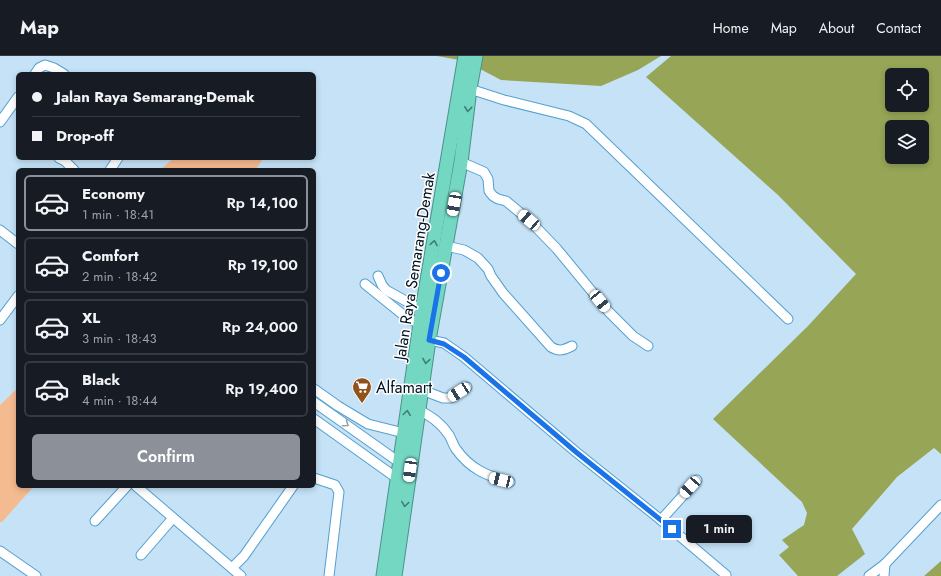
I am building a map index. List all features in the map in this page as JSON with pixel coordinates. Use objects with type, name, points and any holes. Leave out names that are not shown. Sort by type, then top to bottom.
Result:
[{"type":"highway","name":"Jalan Raya Semarang-Demak","points":[[394,576],[429,340],[461,162],[470,89],[465,56]]},
{"type":"highway","name":"Jalan Raya Semarang-Demak","points":[[383,576],[422,310],[468,70],[476,56]]},
{"type":"street","points":[[36,72],[39,68],[46,65],[61,72]]},
{"type":"street","points":[[470,89],[504,100],[569,116],[586,124],[788,319]]},
{"type":"street","points":[[0,122],[16,100]]},
{"type":"street","points":[[63,160],[72,168]]},
{"type":"street","points":[[461,162],[484,172],[488,179],[489,191],[493,196],[506,201],[529,220],[557,249],[608,311],[633,336],[648,346]]},
{"type":"street","points":[[0,230],[16,242]]},
{"type":"street","points":[[446,246],[464,250],[478,258],[488,269],[503,293],[551,347],[556,350],[562,350],[572,346]]},
{"type":"street","points":[[378,276],[386,290],[422,310]]},
{"type":"street","points":[[366,284],[407,318],[420,324]]},
{"type":"street","points":[[0,320],[16,299]]},
{"type":"street","points":[[429,340],[444,344],[464,357],[576,452],[661,520],[726,575]]},
{"type":"street","points":[[422,390],[443,398],[451,398],[467,387]]},
{"type":"street","points":[[316,390],[368,424],[404,433]]},
{"type":"street","points":[[316,403],[400,464]]},
{"type":"street","points":[[419,410],[439,422],[464,458],[479,471],[492,477],[510,482]]},
{"type":"street","points":[[316,420],[398,479]]},
{"type":"street","points":[[316,479],[335,484],[339,492],[329,576]]},
{"type":"street","points":[[661,520],[697,480]]},
{"type":"street","points":[[95,521],[125,488]]},
{"type":"street","points":[[138,488],[241,576]]},
{"type":"street","points":[[232,568],[244,556],[292,488]]},
{"type":"street","points":[[869,576],[885,564],[941,505]]},
{"type":"street","points":[[141,555],[173,518]]},
{"type":"street","points":[[1,554],[35,576]]},
{"type":"street","points":[[884,576],[885,564]]},
{"type":"shaded area","points":[[437,56],[661,56],[638,70],[601,86],[501,80],[465,61]]},
{"type":"shaded area","points":[[671,56],[941,56],[941,454],[934,448],[897,477],[852,529],[865,554],[837,576],[798,576],[779,555],[789,547],[782,540],[804,525],[807,513],[802,502],[713,419],[808,326],[856,274],[778,195],[646,77]]},
{"type":"shaded area","points":[[172,160],[262,160],[256,168],[162,168]]},
{"type":"shaded area","points":[[16,390],[16,488],[32,488],[2,522],[0,522],[0,405]]},
{"type":"shaded area","points":[[941,561],[941,576],[924,576]]},
{"type":"place","name":"Alfamart","points":[[362,404]]},
{"type":"route","points":[[441,273],[429,340],[444,344],[464,357],[576,452],[672,529]]}]
